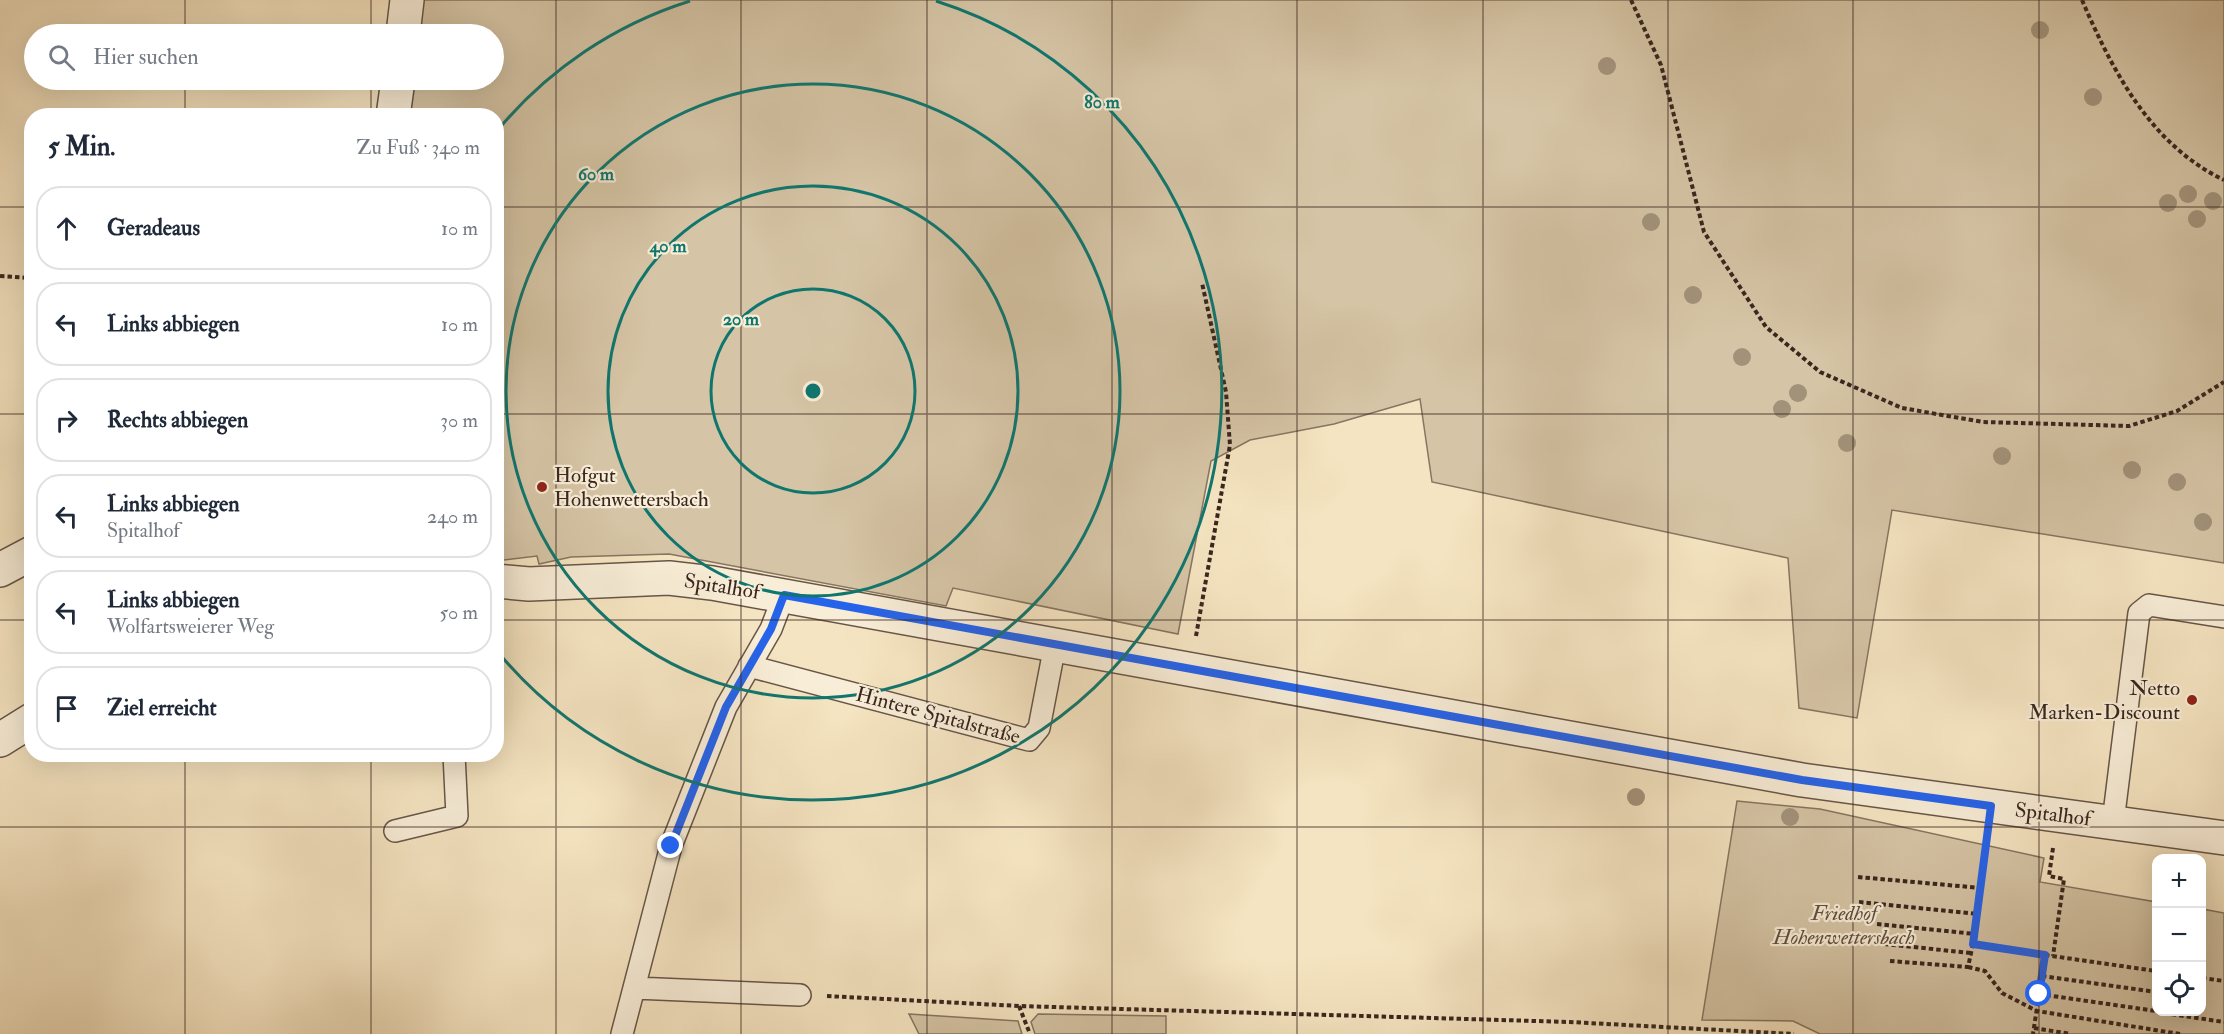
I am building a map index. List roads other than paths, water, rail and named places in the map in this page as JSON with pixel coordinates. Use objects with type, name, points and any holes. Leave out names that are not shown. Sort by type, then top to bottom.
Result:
[{"type":"street","points":[[404,24],[407,0]]},
{"type":"street","points":[[394,108],[397,90]]},
{"type":"street","points":[[0,570],[24,557]]},
{"type":"street","name":"Spitalhof","points":[[504,582],[530,584],[669,578],[784,595],[1802,780],[2224,838]]},
{"type":"street","points":[[0,740],[24,725]]},
{"type":"lane","points":[[622,1034],[671,846],[726,707],[771,629],[784,595]]},
{"type":"lane","points":[[2113,822],[2139,613],[2149,605],[2224,617]]},
{"type":"lane","name":"Hintere Spitalstraße","points":[[749,666],[1029,740],[1039,728],[1055,645]]},
{"type":"lane","points":[[395,831],[457,816],[454,762]]},
{"type":"lane","points":[[635,988],[800,995]]},
{"type":"place","name":"Hofgut Hohenwettersbach","points":[[542,487]]},
{"type":"place","name":"Netto Marken-Discount","points":[[2192,700]]},
{"type":"park label","name":"Friedhof Hohenwettersbach","points":[[1844,925]]}]
